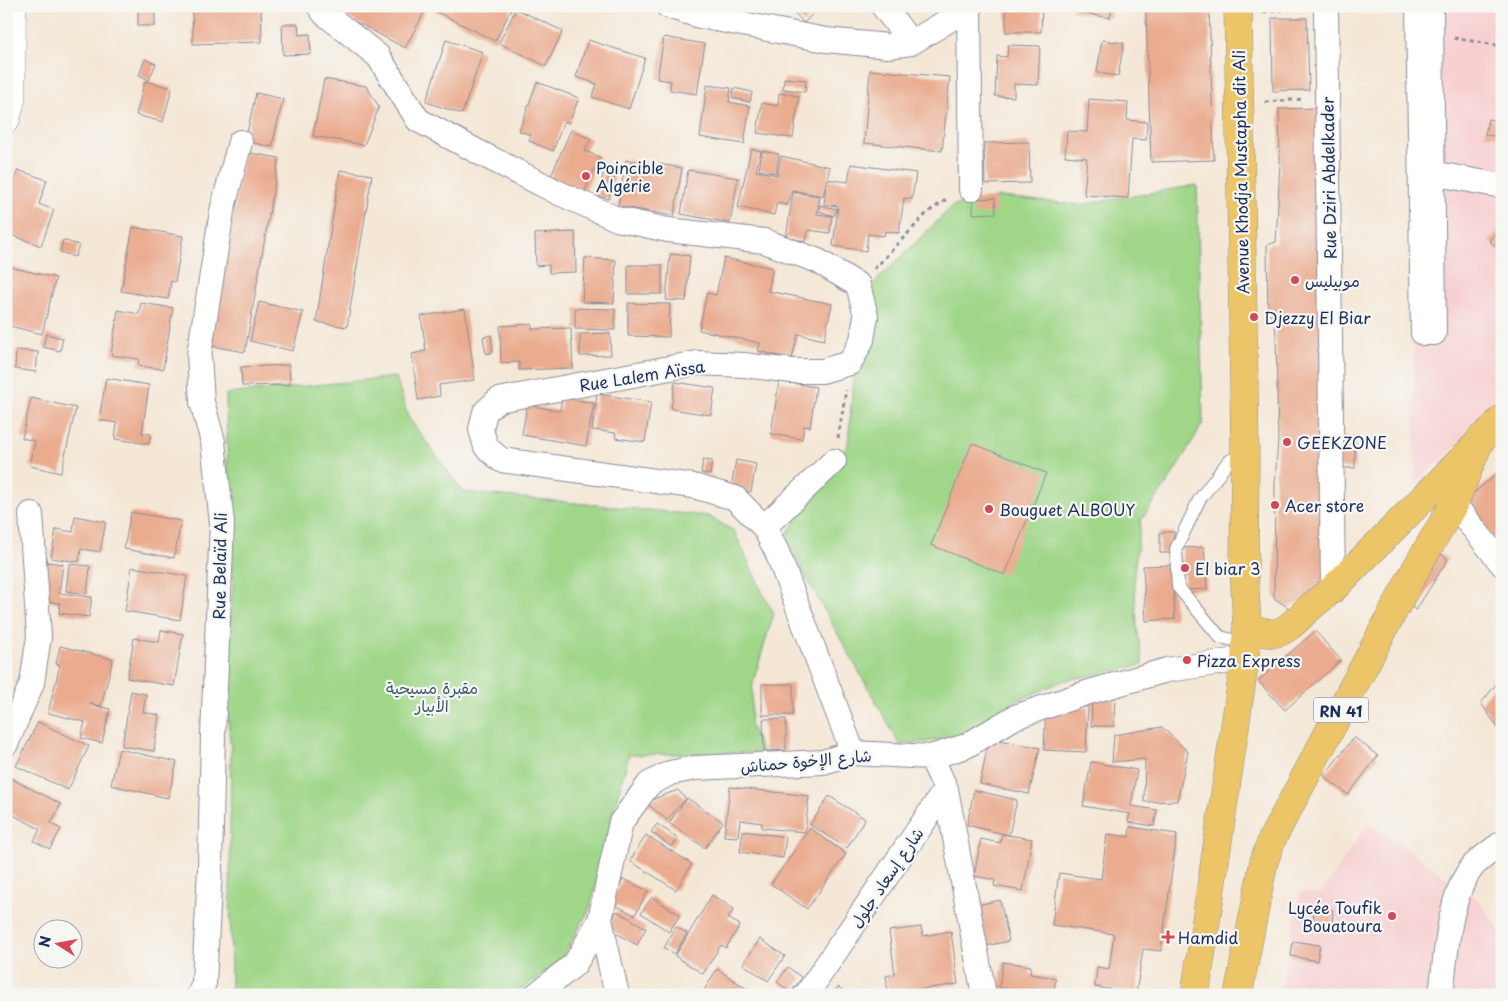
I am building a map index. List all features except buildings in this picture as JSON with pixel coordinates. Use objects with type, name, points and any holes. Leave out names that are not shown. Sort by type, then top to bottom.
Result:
[{"type":"main road","name":"Avenue Khodja Mustapha dit Ali","points":[[1195,995],[1246,642],[1238,11]]},
{"type":"main road","points":[[1246,642],[1263,633],[1276,633],[1291,627],[1333,589],[1502,419]]},
{"type":"main road","name":"RN 41","points":[[1238,995],[1264,861],[1273,838],[1418,565],[1454,504],[1481,438]]},
{"type":"street","points":[[6,119],[11,100],[12,6]]},
{"type":"street","points":[[319,6],[324,13],[378,56],[418,120],[482,154],[617,220],[668,230],[764,241],[818,261],[858,285],[866,316],[862,340],[850,363]]},
{"type":"street","points":[[668,6],[700,16],[826,40],[888,46],[911,44],[954,17],[960,6]]},
{"type":"street","points":[[882,6],[911,44]]},
{"type":"street","points":[[969,6],[971,189]]},
{"type":"street","points":[[1418,6],[1423,333],[1434,333],[1430,6]]},
{"type":"street","name":"Rue Dziri Abdelkader","points":[[1316,7],[1327,98],[1333,589]]},
{"type":"street","name":"Rue Belaïd Ali","points":[[199,995],[204,983],[210,870],[213,735],[222,523],[213,442],[202,402],[198,355],[222,211],[240,142]]},
{"type":"street","points":[[1432,173],[1502,186]]},
{"type":"street","name":"Rue Lalem Aïssa","points":[[850,363],[822,371],[697,363],[498,400],[485,412],[481,429],[486,447],[501,460],[693,486],[734,498],[764,527],[777,552],[853,752]]},
{"type":"street","points":[[764,527],[834,460]]},
{"type":"street","points":[[1454,504],[1499,555]]},
{"type":"street","points":[[6,744],[32,683],[39,636],[32,514]]},
{"type":"street","name":"شارع الإخوة حمناش","points":[[600,920],[621,822],[648,784],[670,773],[695,768],[823,762],[853,752],[931,757],[966,746],[1015,718],[1086,693],[1167,670],[1246,642]]},
{"type":"street","points":[[931,757],[946,789],[984,995]]},
{"type":"street","name":"شارع إسعاد جلول","points":[[806,995],[946,789]]},
{"type":"street","points":[[1441,995],[1453,908],[1463,882],[1474,865],[1502,843]]},
{"type":"street","points":[[536,995],[575,964],[600,920]]},
{"type":"street","points":[[600,920],[617,995]]},
{"type":"lane","points":[[1245,452],[1228,462],[1198,500],[1176,549],[1178,587],[1220,637],[1246,642]]},
{"type":"path","points":[[1238,11],[1316,7]]},
{"type":"path","points":[[1431,34],[1502,46]]},
{"type":"path","points":[[1240,104],[1327,98]]},
{"type":"path","points":[[858,285],[928,212],[950,198],[971,189]]},
{"type":"path","points":[[834,460],[850,363]]},
{"type":"shaded area","points":[[1407,6],[1502,6],[1502,402],[1415,485],[1414,366]]},
{"type":"shaded area","name":"Lycée Toufik Bouatoura","points":[[1369,822],[1478,900],[1502,933],[1502,995],[1280,995],[1300,892],[1321,894]]},
{"type":"green space","points":[[1197,185],[1203,423],[1170,479],[1141,520],[1134,572],[1137,628],[1143,665],[1062,681],[1010,704],[956,738],[900,745],[784,538],[848,445],[857,330],[872,285],[954,205],[1001,197],[1080,205]]},
{"type":"green space","name":"مقبرة مسيحية الأبيار","points":[[396,377],[408,417],[463,492],[708,516],[734,531],[763,594],[774,613],[753,682],[750,725],[762,752],[629,755],[612,815],[590,909],[560,961],[514,995],[231,995],[231,750],[225,684],[233,587],[226,394]]},
{"type":"place","name":"Poincible Algérie","points":[[586,176]]},
{"type":"place","name":"موبيليس","points":[[1295,280]]},
{"type":"place","name":"Djezzy El Biar","points":[[1254,317]]},
{"type":"place","name":"GEEKZONE","points":[[1287,442]]},
{"type":"place","name":"Acer store","points":[[1275,505]]},
{"type":"place","name":"Bouguet ALBOUY","points":[[989,509]]},
{"type":"place","name":"El biar 3","points":[[1185,568]]},
{"type":"place","name":"Pizza Express","points":[[1187,660]]},
{"type":"place","name":"Lycée Toufik Bouatoura","points":[[1392,916]]},
{"type":"place","name":"Hamdid","points":[[1168,937]]}]
